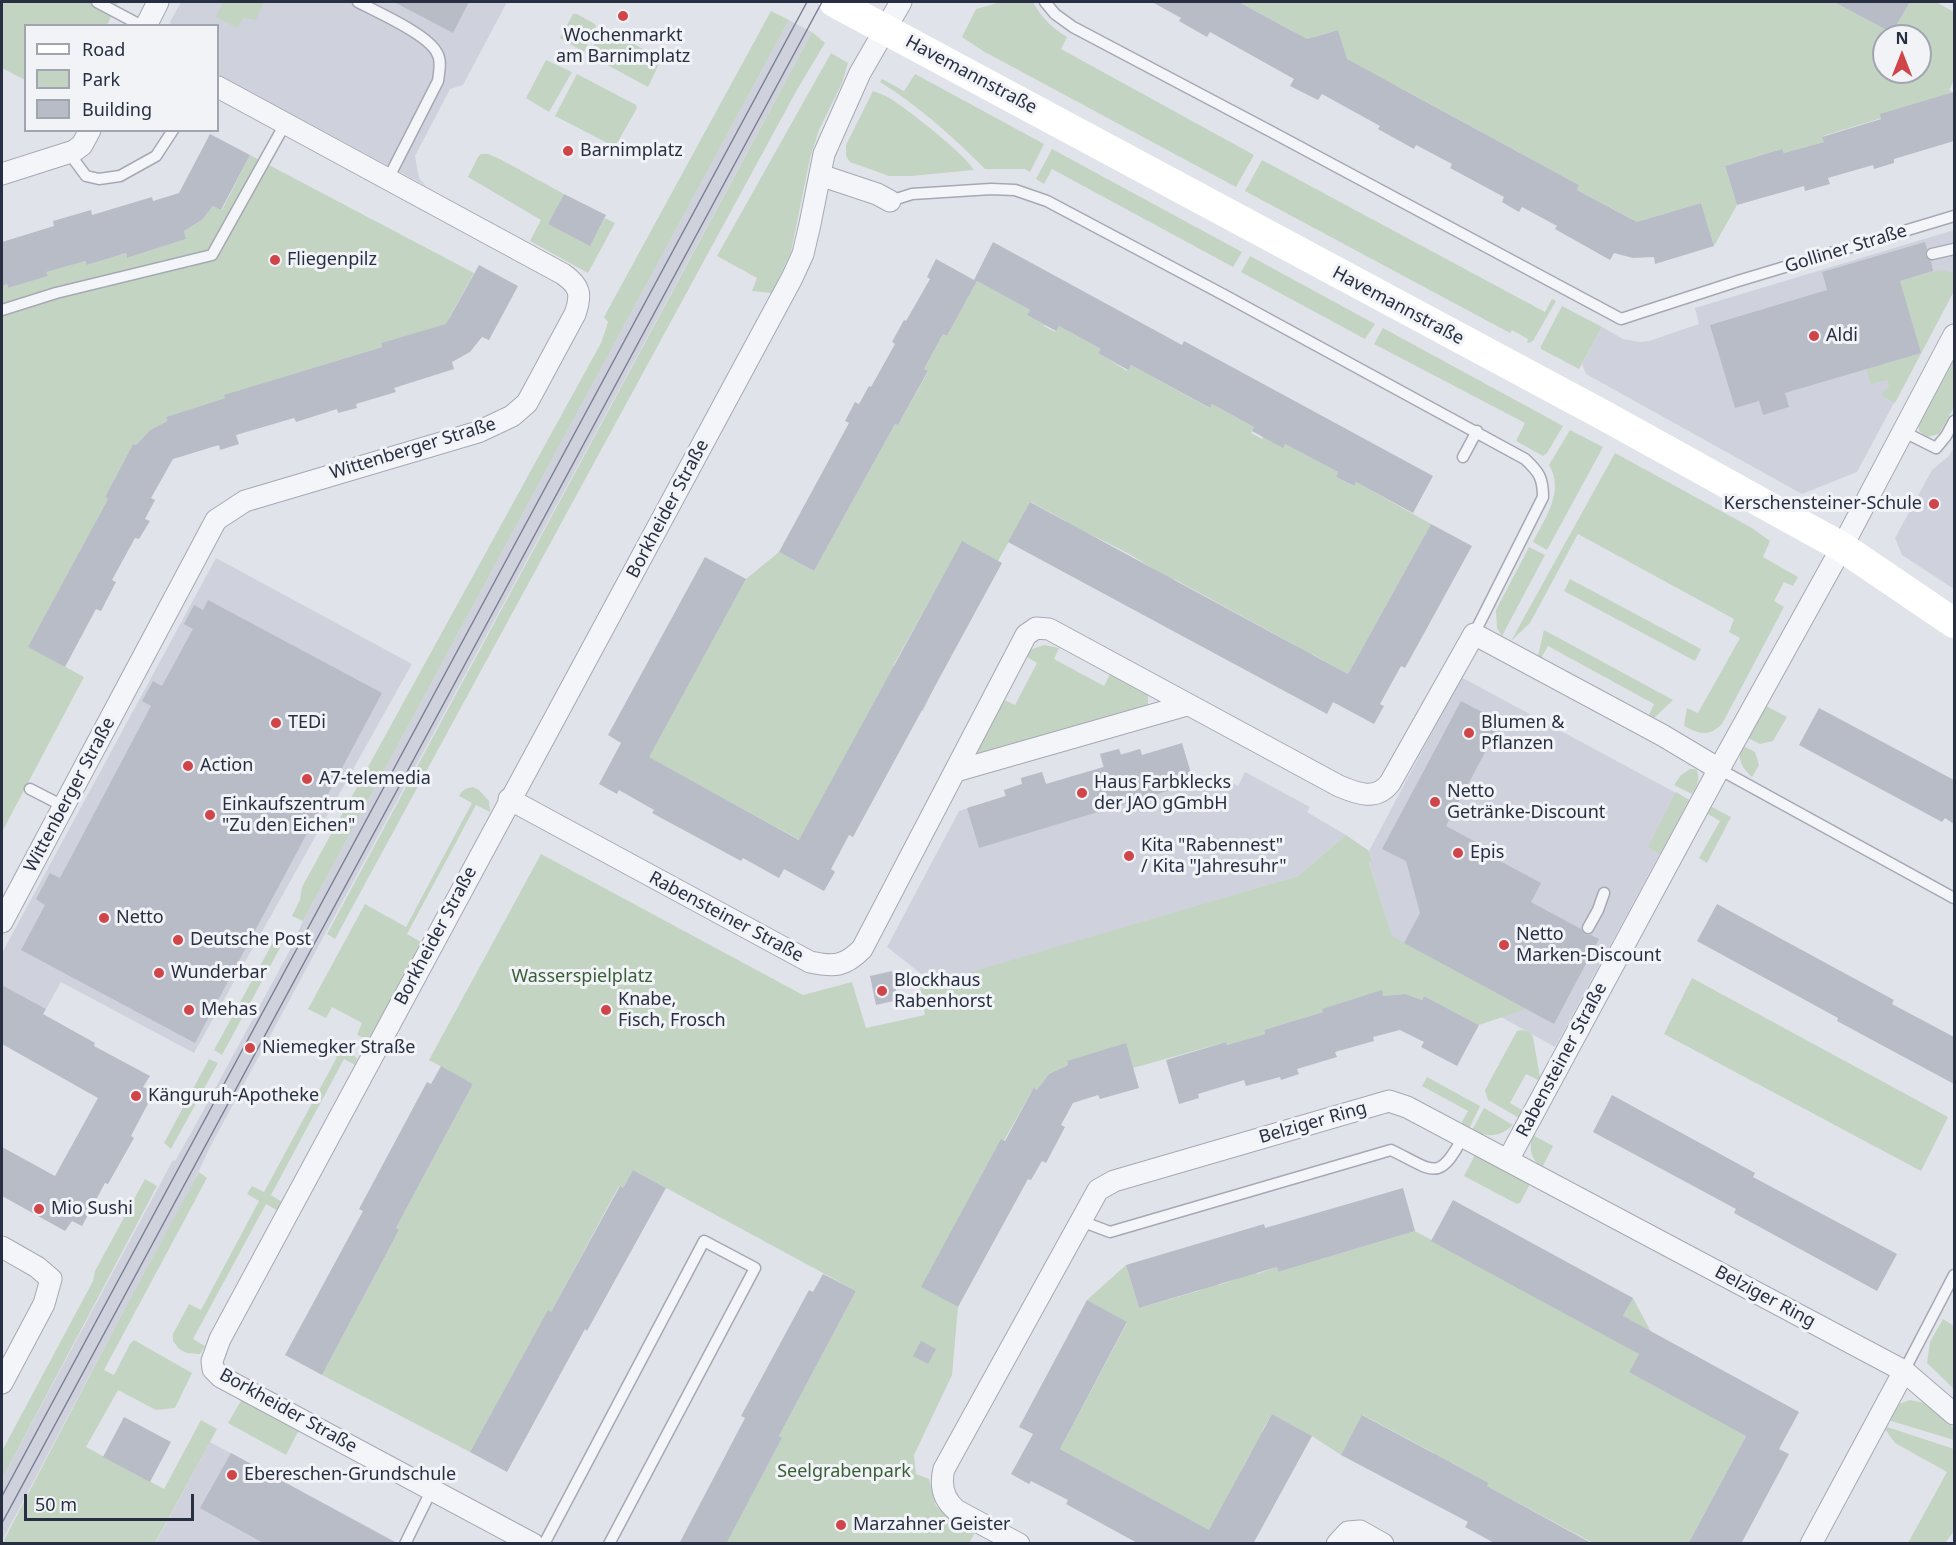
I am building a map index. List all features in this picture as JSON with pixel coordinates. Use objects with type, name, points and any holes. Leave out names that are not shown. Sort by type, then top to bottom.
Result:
[{"type":"main road","name":"Havemannstraße","points":[[834,2],[1605,416],[1842,547],[1954,622]]},
{"type":"street","points":[[145,24],[158,2]]},
{"type":"street","points":[[890,201],[877,194],[820,175],[824,154],[860,73],[901,2]]},
{"type":"street","name":"Wittenberger Straße","points":[[2,922],[196,571],[216,520],[245,501],[478,432],[512,416],[527,403],[576,314],[579,293],[574,282],[219,88]]},
{"type":"street","points":[[2,174],[69,153],[82,145],[89,132]]},
{"type":"street","name":"Borkheider Straße","points":[[533,1544],[221,1377],[213,1369],[212,1361],[220,1339],[509,799],[792,278],[803,254],[820,175]]},
{"type":"street","points":[[1842,547],[1954,335]]},
{"type":"street","name":"Rabensteiner Straße","points":[[1508,1161],[1719,769],[1842,547]]},
{"type":"street","name":"Rabensteiner Straße","points":[[509,799],[810,962],[827,966],[840,964],[851,960],[862,949],[1026,635],[1036,628],[1049,629],[1340,786],[1355,793],[1372,795],[1385,789],[1399,769],[1474,634]]},
{"type":"street","points":[[1474,634],[1662,735],[1719,769]]},
{"type":"street","points":[[956,771],[1187,705]]},
{"type":"street","name":"Belziger Ring","points":[[1019,1544],[956,1510],[947,1502],[941,1481],[944,1469],[1098,1190],[1114,1181],[1389,1101],[1407,1107],[1904,1371],[1954,1414]]},
{"type":"street","points":[[2,1247],[37,1267],[51,1279],[44,1304],[2,1383]]},
{"type":"street","points":[[1811,1544],[1904,1371]]},
{"type":"street","points":[[1337,1544],[1348,1532],[1360,1531],[1383,1544]]},
{"type":"lane","points":[[96,2],[140,24]]},
{"type":"lane","points":[[358,2],[426,40],[438,53],[440,64],[438,81],[388,179]]},
{"type":"lane","name":"Golliner Straße","points":[[1045,2],[1055,14],[1073,27],[1621,319],[1954,216]]},
{"type":"lane","points":[[2,310],[56,293],[212,255],[285,124]]},
{"type":"lane","points":[[69,153],[86,176],[99,179],[120,176],[156,156],[172,132]]},
{"type":"lane","points":[[890,201],[912,194],[991,189],[1015,190],[1032,195],[1224,295],[1477,432],[1464,457]]},
{"type":"lane","points":[[1932,254],[1954,249]]},
{"type":"lane","points":[[1902,432],[1936,448],[1954,421]]},
{"type":"lane","name":"Rabensteiner Straße","points":[[1474,634],[1543,497],[1543,482],[1536,470],[1525,459],[1477,432]]},
{"type":"lane","points":[[1719,769],[1954,898]]},
{"type":"lane","points":[[30,789],[64,807]]},
{"type":"lane","points":[[1588,928],[1604,893]]},
{"type":"lane","points":[[1081,1221],[1110,1232],[1391,1150],[1431,1169],[1441,1168],[1453,1156],[1463,1137]]},
{"type":"lane","points":[[544,1544],[704,1241],[755,1268],[609,1544]]},
{"type":"lane","points":[[1904,1371],[1954,1275]]},
{"type":"lane","points":[[405,1544],[432,1489]]},
{"type":"shaded area","points":[[181,2],[507,2],[463,85],[450,89],[415,156],[419,178],[426,186],[219,76],[219,24],[171,24]]},
{"type":"shaded area","points":[[789,20],[812,32],[210,1147],[189,1192],[2,1541],[2,1479],[173,1160],[175,1161],[190,1135],[290,950],[303,921]]},
{"type":"shaded area","points":[[1954,230],[1954,291],[1857,472],[1802,494],[1586,374],[1582,364],[1602,327],[1623,339],[1649,341],[1699,324],[1695,308]]},
{"type":"shaded area","name":"Kerschensteiner-Schule","points":[[1954,447],[1954,589],[1902,555],[1895,538],[1932,470],[1949,456]]},
{"type":"shaded area","name":"Einkaufszentrum \"Zu den Eichen\"","points":[[216,558],[412,664],[194,1053],[61,982],[46,1009],[2,985],[2,953]]},
{"type":"shaded area","points":[[1461,677],[1689,800],[1555,1047],[1407,965],[1401,966],[1369,863],[1372,859],[1369,851]]},
{"type":"shaded area","name":"Kita \"Rabennest\" / Kita \"Jahresuhr\"","points":[[1119,749],[1121,754],[1140,749],[1142,755],[1193,780],[1217,774],[1238,786],[1245,772],[1310,807],[1307,812],[1346,835],[1298,876],[934,984],[887,947],[959,811],[1005,796],[1004,790],[1022,784],[1021,778],[1042,772],[1046,784],[1103,767],[1100,754]]},
{"type":"shaded area","name":"Ebereschen-Grundschule","points":[[210,1442],[398,1543],[155,1544]]},
{"type":"green space","points":[[2,2],[118,2],[107,24],[24,24],[24,79],[2,68]]},
{"type":"green space","points":[[223,2],[264,2],[256,20],[244,18],[237,28],[216,17]]},
{"type":"green space","points":[[1001,2],[1033,2],[1047,22],[1067,37],[1061,49],[1254,155],[1236,187],[983,51],[962,37],[976,9]]},
{"type":"green space","points":[[1239,2],[1834,2],[1875,24],[1872,24],[1872,84],[1932,84],[1932,24],[1897,24],[1910,2],[1936,2],[1954,12],[1954,80],[1949,90],[1952,92],[1947,98],[1823,136],[1824,142],[1784,153],[1782,149],[1725,166],[1737,205],[1714,246],[1701,203],[1644,220],[1643,224],[1636,225],[1632,219],[1577,190],[1579,185],[1399,87],[1344,62],[1346,57],[1338,30],[1313,37],[1309,44],[1291,30]]},
{"type":"green space","points":[[771,11],[789,20],[303,921],[292,916],[300,900],[302,887],[601,343],[608,322],[604,317]]},
{"type":"green space","points":[[573,14],[595,24],[596,27],[584,52],[560,38]]},
{"type":"green space","points":[[606,28],[655,56],[659,64],[648,87],[589,55],[602,29]]},
{"type":"green space","points":[[812,32],[825,43],[798,88],[335,939],[327,934]]},
{"type":"green space","points":[[831,53],[848,63],[842,83],[819,130],[810,158],[791,252],[772,293],[752,291],[757,278],[717,256]]},
{"type":"green space","points":[[546,60],[572,72],[549,112],[526,98]]},
{"type":"green space","points":[[577,74],[636,105],[637,108],[615,147],[555,116]]},
{"type":"green space","points":[[915,74],[1044,144],[1030,172],[1025,169],[985,169],[935,122],[880,82],[882,79],[904,91]]},
{"type":"green space","points":[[873,91],[886,96],[919,119],[959,153],[974,170],[889,176],[850,162],[846,156],[846,145]]},
{"type":"green space","points":[[1052,149],[1242,252],[1233,267],[1052,169],[1044,184],[1036,179]]},
{"type":"green space","points":[[481,154],[498,158],[564,194],[549,224],[590,245],[605,218],[615,223],[588,273],[530,241],[541,220],[468,177]]},
{"type":"green space","points":[[250,155],[474,273],[449,318],[449,326],[441,326],[381,343],[382,347],[264,383],[166,417],[167,421],[150,430],[136,445],[133,444],[105,497],[108,499],[29,647],[84,677],[2,832],[2,286],[7,284],[8,288],[47,276],[45,269],[85,261],[87,265],[126,253],[127,258],[186,239],[184,231],[202,220],[213,206],[222,210]]},
{"type":"green space","points":[[1262,160],[1545,312],[1552,299],[1556,301],[1533,341],[1529,343],[1528,339],[1512,330],[1510,333],[1245,191]]},
{"type":"green space","points":[[1250,256],[1375,324],[1365,339],[1241,272]]},
{"type":"green space","points":[[1940,270],[1954,275],[1954,291],[1895,403],[1881,395],[1889,386],[1887,380],[1871,384],[1866,369],[1921,353],[1865,291]]},
{"type":"green space","points":[[977,281],[1030,310],[1027,315],[1044,326],[1055,332],[1059,326],[1101,349],[1099,353],[1127,371],[1131,365],[1209,408],[1212,404],[1254,427],[1251,433],[1262,439],[1263,437],[1285,444],[1338,472],[1336,477],[1353,486],[1356,482],[1431,524],[1348,674],[1312,654],[1309,658],[1293,644],[1174,579],[1172,582],[1120,549],[1064,524],[1066,521],[1031,502],[998,561],[962,542],[893,666],[934,688],[923,711],[883,689],[800,840],[648,757],[746,579],[779,552],[814,571],[895,424],[898,425],[928,372],[924,369],[943,334],[947,336]]},
{"type":"green space","points":[[1562,306],[1602,327],[1579,369],[1541,349]]},
{"type":"green space","points":[[1383,328],[1563,426],[1547,453],[1543,456],[1516,441],[1525,423],[1374,344]]},
{"type":"green space","points":[[1954,355],[1954,407],[1939,434],[1927,437],[1919,431],[1918,423]]},
{"type":"green space","points":[[1570,430],[1603,447],[1547,550],[1533,542],[1552,504],[1555,485],[1549,465]]},
{"type":"green space","points":[[1615,453],[1752,528],[1770,541],[1763,557],[1798,577],[1793,586],[1784,582],[1774,601],[1784,607],[1722,724],[1713,731],[1704,733],[1684,726],[1687,708],[1698,713],[1740,638],[1729,632],[1734,619],[1578,534],[1530,623],[1511,641]]},
{"type":"green space","points":[[1529,547],[1545,555],[1502,636],[1497,628],[1496,610]]},
{"type":"green space","points":[[1570,579],[1701,649],[1695,661],[1564,591]]},
{"type":"green space","points":[[1544,630],[1673,700],[1653,719],[1648,717],[1654,704],[1548,646],[1541,658],[1538,656]]},
{"type":"green space","points":[[1044,645],[1059,648],[1054,659],[1104,686],[1110,674],[1148,694],[1148,706],[976,756],[975,752],[1002,699],[1015,705],[1037,663],[1025,656],[1032,649]]},
{"type":"green space","points":[[1764,705],[1787,717],[1773,741],[1760,744],[1746,737]]},
{"type":"green space","points":[[1742,745],[1755,752],[1759,765],[1752,777],[1741,762]]},
{"type":"green space","points":[[1690,769],[1696,769],[1698,776],[1697,785],[1692,794],[1674,785],[1681,775]]},
{"type":"green space","points":[[473,787],[489,801],[490,812],[476,805],[407,934],[421,942],[369,1040],[357,1035],[362,1023],[332,1007],[326,1018],[308,1009],[365,904],[406,927],[472,803],[459,796],[464,790]]},
{"type":"green space","points":[[1676,792],[1689,800],[1660,854],[1648,847]]},
{"type":"green space","points":[[1710,806],[1731,817],[1707,863],[1699,858],[1720,821],[1706,813]]},
{"type":"green space","points":[[1346,835],[1369,851],[1372,860],[1369,863],[1392,936],[1526,1009],[1479,1025],[1424,996],[1422,1000],[1405,994],[1383,996],[1381,991],[1264,1030],[1265,1034],[1227,1045],[1226,1042],[1133,1068],[1067,1061],[1068,1065],[1049,1074],[1037,1090],[1034,1087],[922,1287],[958,1307],[952,1375],[914,1455],[916,1474],[929,1479],[936,1506],[975,1533],[969,1543],[726,1543],[782,1438],[779,1436],[856,1291],[633,1170],[623,1188],[619,1186],[551,1312],[548,1311],[470,1452],[322,1375],[399,1230],[396,1228],[473,1084],[429,1060],[541,854],[803,995],[852,982],[866,1028],[925,1015],[920,987],[1298,876]]},
{"type":"green space","points":[[283,933],[287,935],[222,1055],[214,1050],[272,944],[276,945]]},
{"type":"green space","points":[[1692,978],[1948,1117],[1921,1171],[1664,1034]]},
{"type":"green space","points":[[1517,1031],[1530,1032],[1533,1037],[1540,1077],[1538,1080],[1526,1074],[1510,1103],[1522,1110],[1519,1118],[1488,1100],[1485,1090]]},
{"type":"green space","points":[[339,1044],[349,1049],[357,1059],[355,1065],[344,1059],[271,1195],[282,1202],[278,1211],[266,1204],[193,1339],[205,1346],[200,1354],[187,1353],[179,1349],[173,1341],[173,1334],[189,1304],[201,1310],[259,1201],[247,1194],[252,1186],[264,1192],[337,1057],[327,1051],[329,1046]]},
{"type":"green space","points":[[209,1059],[218,1063],[171,1149],[164,1143]]},
{"type":"green space","points":[[1427,1077],[1480,1106],[1469,1129],[1461,1124],[1468,1111],[1422,1086]]},
{"type":"green space","points":[[1484,1108],[1513,1125],[1494,1135],[1472,1130]]},
{"type":"green space","points":[[1533,1135],[1553,1146],[1542,1168],[1535,1161],[1532,1153]]},
{"type":"green space","points":[[1475,1155],[1530,1184],[1520,1203],[1517,1204],[1464,1176]]},
{"type":"green space","points":[[199,1172],[207,1178],[104,1370],[114,1375],[134,1340],[192,1373],[175,1408],[156,1410],[118,1390],[86,1447],[164,1489],[201,1420],[217,1429],[155,1543],[2,1544],[114,1329]]},
{"type":"green space","points":[[145,1179],[157,1186],[2,1479],[2,1451]]},
{"type":"green space","points":[[1415,1231],[1611,1338],[1633,1298],[1651,1332],[1629,1372],[1748,1432],[1688,1544],[1593,1543],[1487,1486],[1489,1483],[1452,1463],[1450,1466],[1433,1457],[1434,1453],[1363,1415],[1341,1455],[1272,1414],[1262,1431],[1266,1433],[1243,1467],[1246,1469],[1231,1491],[1212,1532],[1060,1449],[1127,1323],[1087,1300],[1126,1265],[1139,1308],[1198,1291],[1217,1280],[1219,1285],[1236,1279],[1236,1275],[1255,1269],[1257,1274],[1277,1267],[1278,1272]]},
{"type":"green space","points":[[1943,1319],[1954,1326],[1954,1389],[1927,1363],[1930,1342]]},
{"type":"green space","points":[[242,1399],[299,1430],[286,1455],[228,1423]]},
{"type":"green space","points":[[1910,1400],[1924,1403],[1954,1428],[1954,1440],[1888,1420],[1896,1405]]},
{"type":"green space","points":[[1887,1427],[1954,1449],[1954,1531],[1945,1543],[1908,1543],[1947,1472],[1895,1443],[1884,1428]]},
{"type":"building","points":[[394,2],[469,2],[453,33]]},
{"type":"building","points":[[1152,2],[1239,2],[1307,39],[1338,30],[1347,59],[1579,185],[1577,190],[1637,222],[1701,203],[1714,246],[1655,264],[1654,257],[1633,258],[1614,253],[1610,260],[1555,229],[1557,226],[1522,207],[1519,212],[1502,202],[1504,197],[1450,168],[1452,164],[1416,145],[1414,149],[1378,129],[1380,126],[1322,94],[1318,100],[1290,86],[1294,79],[1210,32],[1207,37],[1179,21],[1181,18]]},
{"type":"building","points":[[1834,2],[1910,2],[1897,24],[1875,24]]},
{"type":"building","points":[[1954,92],[1954,141],[1894,159],[1894,163],[1874,169],[1873,165],[1828,178],[1830,184],[1805,191],[1804,186],[1737,205],[1725,166],[1782,149],[1784,153],[1824,142],[1822,137],[1881,119],[1880,114]]},
{"type":"building","points":[[210,134],[250,155],[221,210],[213,206],[202,220],[184,231],[186,239],[127,258],[126,253],[87,265],[85,261],[46,272],[48,276],[8,288],[7,284],[2,286],[2,242],[54,226],[53,221],[91,210],[92,215],[152,197],[153,201],[179,193]]},
{"type":"building","points":[[564,194],[606,215],[590,246],[548,224]]},
{"type":"building","points":[[993,242],[1182,345],[1184,341],[1433,476],[1413,513],[1356,482],[1354,486],[1336,477],[1338,472],[1285,444],[1283,448],[1252,431],[1254,427],[1212,404],[1210,408],[1131,365],[1128,370],[1098,353],[1101,349],[1059,326],[1056,331],[1027,315],[1030,310],[977,281],[947,336],[943,334],[924,369],[928,371],[898,425],[895,424],[814,571],[779,552],[849,423],[845,421],[855,402],[859,404],[869,386],[871,387],[895,344],[892,342],[904,320],[906,321],[930,279],[927,277],[936,259],[974,280]]},
{"type":"building","name":"Aldi","points":[[1925,242],[1927,249],[1925,256],[1931,261],[1933,271],[1900,281],[1921,353],[1785,393],[1789,407],[1763,415],[1759,401],[1735,408],[1710,325],[1827,290],[1822,272]]},
{"type":"building","points":[[479,265],[518,286],[489,340],[482,337],[470,352],[452,362],[454,369],[394,388],[396,392],[356,404],[357,408],[338,413],[337,409],[296,422],[294,418],[236,435],[239,444],[220,450],[219,445],[173,459],[151,498],[155,500],[145,519],[150,521],[139,539],[135,538],[112,580],[116,582],[101,611],[96,609],[65,667],[28,647],[108,499],[105,497],[133,444],[136,445],[150,430],[167,421],[166,417],[225,398],[224,395],[382,347],[381,343],[446,324]]},
{"type":"building","points":[[1030,502],[1348,674],[1431,524],[1472,546],[1405,668],[1401,666],[1380,704],[1384,706],[1374,724],[1333,702],[1327,714],[1008,542]]},
{"type":"building","points":[[962,541],[1002,563],[853,837],[849,835],[831,869],[835,872],[824,891],[784,869],[779,878],[743,858],[741,861],[652,813],[654,810],[619,790],[617,794],[599,784],[621,743],[608,735],[705,557],[746,579],[649,757],[799,840]]},
{"type":"building","name":"Einkaufszentrum \"Zu den Eichen\"","points":[[208,600],[382,693],[195,1043],[21,950],[45,905],[36,899],[50,873],[60,878],[151,706],[142,701],[153,681],[162,686],[193,629],[184,624],[194,605],[203,610]]},
{"type":"building","points":[[1461,701],[1501,722],[1446,826],[1487,848],[1485,853],[1541,883],[1531,902],[1581,929],[1585,935],[1599,939],[1554,1024],[1404,943],[1420,913],[1406,861],[1382,849]]},
{"type":"building","points":[[1819,708],[1954,780],[1954,824],[1945,818],[1942,822],[1799,745]]},
{"type":"building","name":"Haus Farbklecks der JAO gGmbH","points":[[1182,743],[1194,783],[979,848],[967,808],[1006,796],[1004,790],[1022,784],[1021,778],[1042,772],[1046,784],[1104,767],[1100,754],[1119,749],[1121,755],[1140,749],[1142,755]]},
{"type":"building","points":[[1717,904],[1894,1000],[1892,1004],[1954,1037],[1954,1084],[1837,1021],[1838,1018],[1697,941]]},
{"type":"building","points":[[892,971],[898,1000],[876,1005],[870,976]]},
{"type":"building","points":[[2,985],[46,1009],[43,1014],[95,1043],[94,1046],[150,1076],[143,1087],[154,1092],[131,1136],[134,1138],[108,1184],[105,1183],[82,1226],[72,1221],[65,1231],[2,1196],[2,1147],[55,1176],[98,1098],[2,1044]]},
{"type":"building","points":[[1382,990],[1383,996],[1405,994],[1422,1000],[1424,996],[1479,1025],[1457,1066],[1421,1047],[1424,1042],[1400,1030],[1373,1037],[1374,1041],[1335,1052],[1337,1057],[1297,1069],[1299,1074],[1281,1080],[1280,1077],[1246,1086],[1244,1080],[1198,1094],[1199,1098],[1179,1104],[1166,1060],[1226,1042],[1227,1045],[1265,1034],[1264,1030],[1323,1012],[1322,1009]]},
{"type":"building","points":[[1126,1043],[1139,1088],[1100,1099],[1098,1095],[1073,1103],[1061,1125],[1065,1127],[1046,1163],[1042,1161],[1031,1180],[1028,1179],[958,1307],[921,1287],[1001,1139],[1005,1141],[1034,1087],[1037,1090],[1049,1074],[1068,1065],[1067,1061]]},
{"type":"building","points":[[441,1066],[473,1084],[396,1228],[399,1230],[322,1375],[285,1355],[363,1211],[359,1209],[427,1082],[431,1084]]},
{"type":"building","points":[[1612,1095],[1755,1173],[1753,1177],[1897,1254],[1877,1291],[1734,1213],[1736,1209],[1593,1132]]},
{"type":"building","points":[[633,1170],[666,1188],[507,1472],[470,1452],[548,1310],[551,1312],[620,1186],[623,1188]]},
{"type":"building","points":[[1403,1188],[1415,1231],[1278,1272],[1277,1267],[1139,1308],[1126,1265],[1264,1224],[1265,1228]]},
{"type":"building","points":[[1453,1200],[1633,1298],[1623,1316],[1799,1412],[1779,1449],[1789,1454],[1741,1544],[1688,1544],[1746,1436],[1629,1372],[1639,1354],[1431,1241]]},
{"type":"building","points":[[823,1274],[856,1291],[779,1436],[782,1438],[726,1544],[679,1544],[745,1418],[741,1416],[809,1290],[813,1292]]},
{"type":"building","points":[[1087,1300],[1127,1322],[1060,1449],[1209,1530],[1272,1414],[1312,1436],[1253,1544],[1139,1544],[1066,1504],[1068,1500],[1031,1481],[1029,1484],[1011,1474],[1033,1434],[1019,1427]]},
{"type":"building","points":[[921,1341],[936,1349],[928,1364],[913,1356]]},
{"type":"building","points":[[1362,1415],[1489,1483],[1487,1486],[1593,1544],[1496,1544],[1465,1527],[1468,1522],[1341,1455]]},
{"type":"building","points":[[124,1417],[171,1442],[150,1482],[103,1457]]},
{"type":"building","name":"Ebereschen-Grundschule","points":[[231,1453],[398,1544],[265,1544],[200,1508]]},
{"type":"tram line","points":[[2,1496],[807,2]]},
{"type":"tram line","points":[[2,1523],[822,2]]},
{"type":"place","name":"Wochenmarkt am Barnimplatz","points":[[623,16]]},
{"type":"place","name":"Barnimplatz","points":[[568,151]]},
{"type":"place","name":"Fliegenpilz","points":[[275,260]]},
{"type":"place","name":"Aldi","points":[[1814,336]]},
{"type":"place","name":"Kerschensteiner-Schule","points":[[1934,504]]},
{"type":"place","name":"TEDi","points":[[276,723]]},
{"type":"place","name":"Blumen & Pflanzen","points":[[1469,733]]},
{"type":"place","name":"Action","points":[[188,766]]},
{"type":"place","name":"A7-telemedia","points":[[307,779]]},
{"type":"place","name":"Haus Farbklecks der JAO gGmbH","points":[[1082,793]]},
{"type":"place","name":"Netto Getränke-Discount","points":[[1435,802]]},
{"type":"place","name":"Einkaufszentrum \"Zu den Eichen\"","points":[[210,815]]},
{"type":"place","name":"Epis","points":[[1458,853]]},
{"type":"place","name":"Kita \"Rabennest\" / Kita \"Jahresuhr\"","points":[[1129,856]]},
{"type":"place","name":"Netto","points":[[104,918]]},
{"type":"place","name":"Deutsche Post","points":[[178,940]]},
{"type":"place","name":"Netto Marken-Discount","points":[[1504,945]]},
{"type":"place","name":"Wunderbar","points":[[159,973]]},
{"type":"place","name":"Blockhaus Rabenhorst","points":[[882,991]]},
{"type":"place","name":"Mehas","points":[[189,1010]]},
{"type":"place","name":"Knabe, Fisch, Frosch","points":[[606,1010]]},
{"type":"place","name":"Niemegker Straße","points":[[250,1048]]},
{"type":"place","name":"Känguruh-Apotheke","points":[[136,1096]]},
{"type":"place","name":"Mio Sushi","points":[[39,1209]]},
{"type":"place","name":"Ebereschen-Grundschule","points":[[232,1475]]},
{"type":"place","name":"Marzahner Geister","points":[[841,1525]]},
{"type":"park label","name":"Wasserspielplatz","points":[[582,977]]},
{"type":"park label","name":"Seelgrabenpark","points":[[844,1472]]}]
